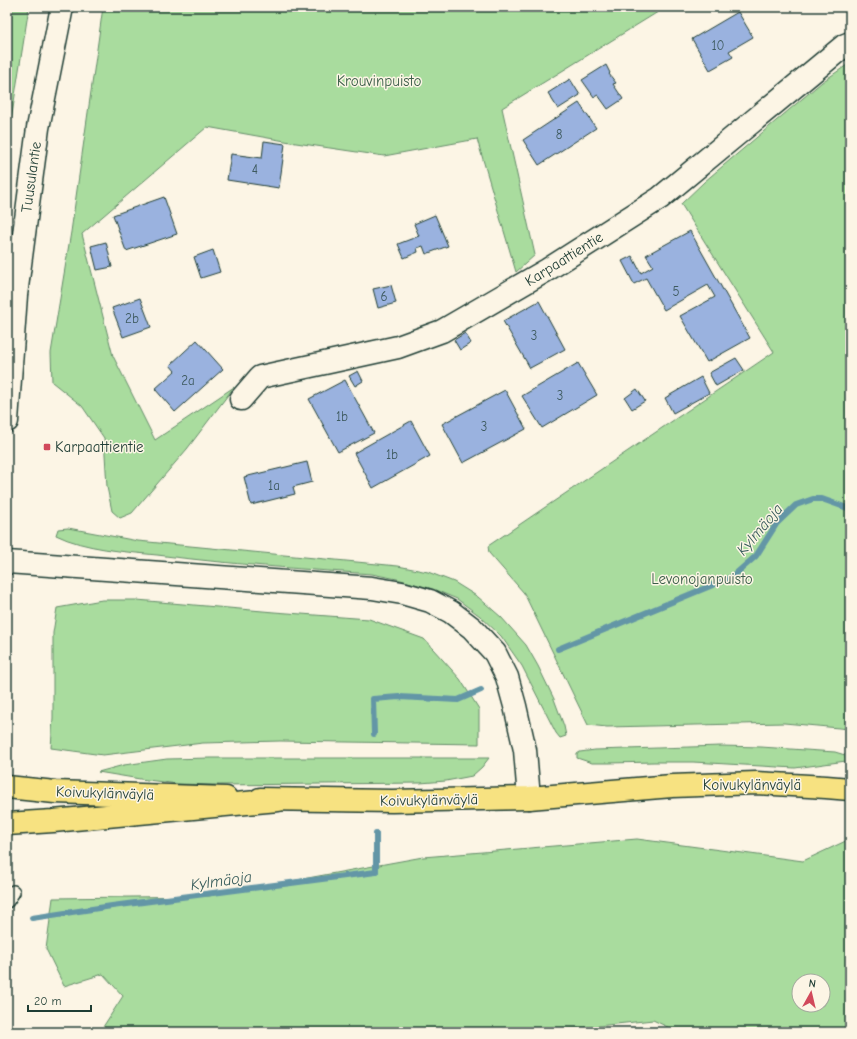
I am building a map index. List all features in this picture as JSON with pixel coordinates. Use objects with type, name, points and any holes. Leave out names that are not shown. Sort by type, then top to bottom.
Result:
[{"type":"main road","name":"Tuusulantie","points":[[7,421],[16,295],[38,128],[62,7]]},
{"type":"main road","name":"Karpaattientie","points":[[241,399],[260,377],[398,347],[442,331],[547,270],[660,198],[845,45],[850,43]]},
{"type":"main road","points":[[7,562],[372,588],[402,593],[430,601],[451,612],[472,628],[495,653],[507,678],[526,750],[529,798]]},
{"type":"main road","name":"Koivukylänväylä","points":[[7,788],[55,792],[278,800],[392,801],[529,798],[672,786],[756,783],[850,789]]},
{"type":"main road","points":[[7,824],[278,800]]},
{"type":"green space","points":[[7,7],[29,7],[7,146]]},
{"type":"green space","name":"Krouvinpuisto","points":[[103,7],[666,7],[502,108],[535,255],[516,272],[477,139],[384,156],[296,143],[207,127],[82,234],[113,356],[155,440],[234,387],[187,449],[132,513],[120,518],[112,511],[107,487],[104,438],[82,406],[52,382],[51,353],[71,232]]},
{"type":"green space","name":"Levonojanpuisto","points":[[850,63],[850,729],[784,723],[607,727],[588,725],[524,593],[489,553],[488,546],[774,352],[681,204],[704,182],[822,82]]},
{"type":"green space","points":[[68,528],[138,541],[398,566],[428,572],[454,582],[478,597],[501,617],[526,645],[554,699],[566,736],[560,738],[556,733],[522,666],[501,636],[480,616],[457,599],[433,589],[372,574],[238,564],[132,553],[92,547],[67,540],[56,535],[58,529]]},
{"type":"green space","points":[[102,600],[137,600],[369,619],[424,639],[460,679],[479,709],[479,744],[280,741],[203,743],[103,755],[51,748],[53,718],[53,633],[57,608]]},
{"type":"green space","points":[[721,746],[835,752],[845,755],[846,761],[795,768],[693,762],[592,763],[577,758],[577,754],[580,752],[595,750]]},
{"type":"green space","points":[[489,758],[472,776],[446,781],[420,783],[178,784],[98,772],[124,765],[167,759]]},
{"type":"green space","points":[[637,839],[803,861],[850,839],[850,1032],[678,1032],[653,1020],[543,1032],[105,1032],[103,1027],[123,996],[103,974],[64,986],[46,949],[53,898],[209,896],[423,857]]},
{"type":"building","points":[[738,12],[753,37],[729,51],[733,57],[710,70],[692,39]]},
{"type":"building","points":[[606,65],[610,73],[609,74],[616,83],[613,84],[623,99],[608,109],[598,95],[594,97],[582,80]]},
{"type":"building","points":[[570,79],[580,95],[558,109],[548,93]]},
{"type":"building","points":[[579,103],[596,128],[539,165],[523,140]]},
{"type":"building","points":[[264,141],[285,144],[279,188],[227,180],[231,154],[262,158]]},
{"type":"building","points":[[164,197],[177,234],[126,251],[113,215]]},
{"type":"building","points":[[435,215],[448,246],[426,254],[423,246],[417,248],[418,252],[404,258],[398,244],[419,236],[414,224]]},
{"type":"building","points":[[690,231],[750,338],[707,362],[680,316],[715,297],[708,285],[664,310],[646,278],[634,284],[622,261],[632,256],[641,273],[653,266],[646,255]]},
{"type":"building","points":[[106,242],[112,267],[97,270],[91,246]]},
{"type":"building","points":[[213,250],[220,272],[201,278],[194,257]]},
{"type":"building","points":[[391,285],[396,303],[378,308],[373,289]]},
{"type":"building","points":[[140,298],[151,327],[123,337],[112,308]]},
{"type":"building","points":[[539,301],[565,349],[530,368],[503,321]]},
{"type":"building","points":[[465,333],[471,343],[460,350],[454,340]]},
{"type":"building","points":[[197,340],[223,369],[175,412],[155,389],[175,371],[170,365]]},
{"type":"building","points":[[736,358],[744,370],[716,386],[709,373]]},
{"type":"building","points":[[578,363],[597,395],[542,428],[522,396]]},
{"type":"building","points":[[358,371],[363,381],[355,386],[349,376]]},
{"type":"building","points":[[701,377],[709,393],[673,413],[665,398]]},
{"type":"building","points":[[345,380],[374,433],[338,452],[309,399]]},
{"type":"building","points":[[637,389],[645,401],[632,409],[625,398]]},
{"type":"building","points":[[505,390],[526,429],[463,463],[442,424]]},
{"type":"building","points":[[411,421],[430,456],[373,488],[354,453]]},
{"type":"building","points":[[307,462],[312,482],[293,487],[295,494],[251,505],[244,477]]},
{"type":"waterway","name":"Kylmäoja","points":[[558,649],[732,577],[756,556],[777,523],[796,505],[813,499],[822,499],[850,509]]},
{"type":"waterway","name":"Kylmäoja","points":[[374,734],[373,699],[399,697],[458,700],[481,690]]},
{"type":"waterway","name":"Kylmäoja","points":[[32,918],[112,906],[376,872],[376,834]]},
{"type":"place","name":"Karpaattientie","points":[[47,447]]}]
